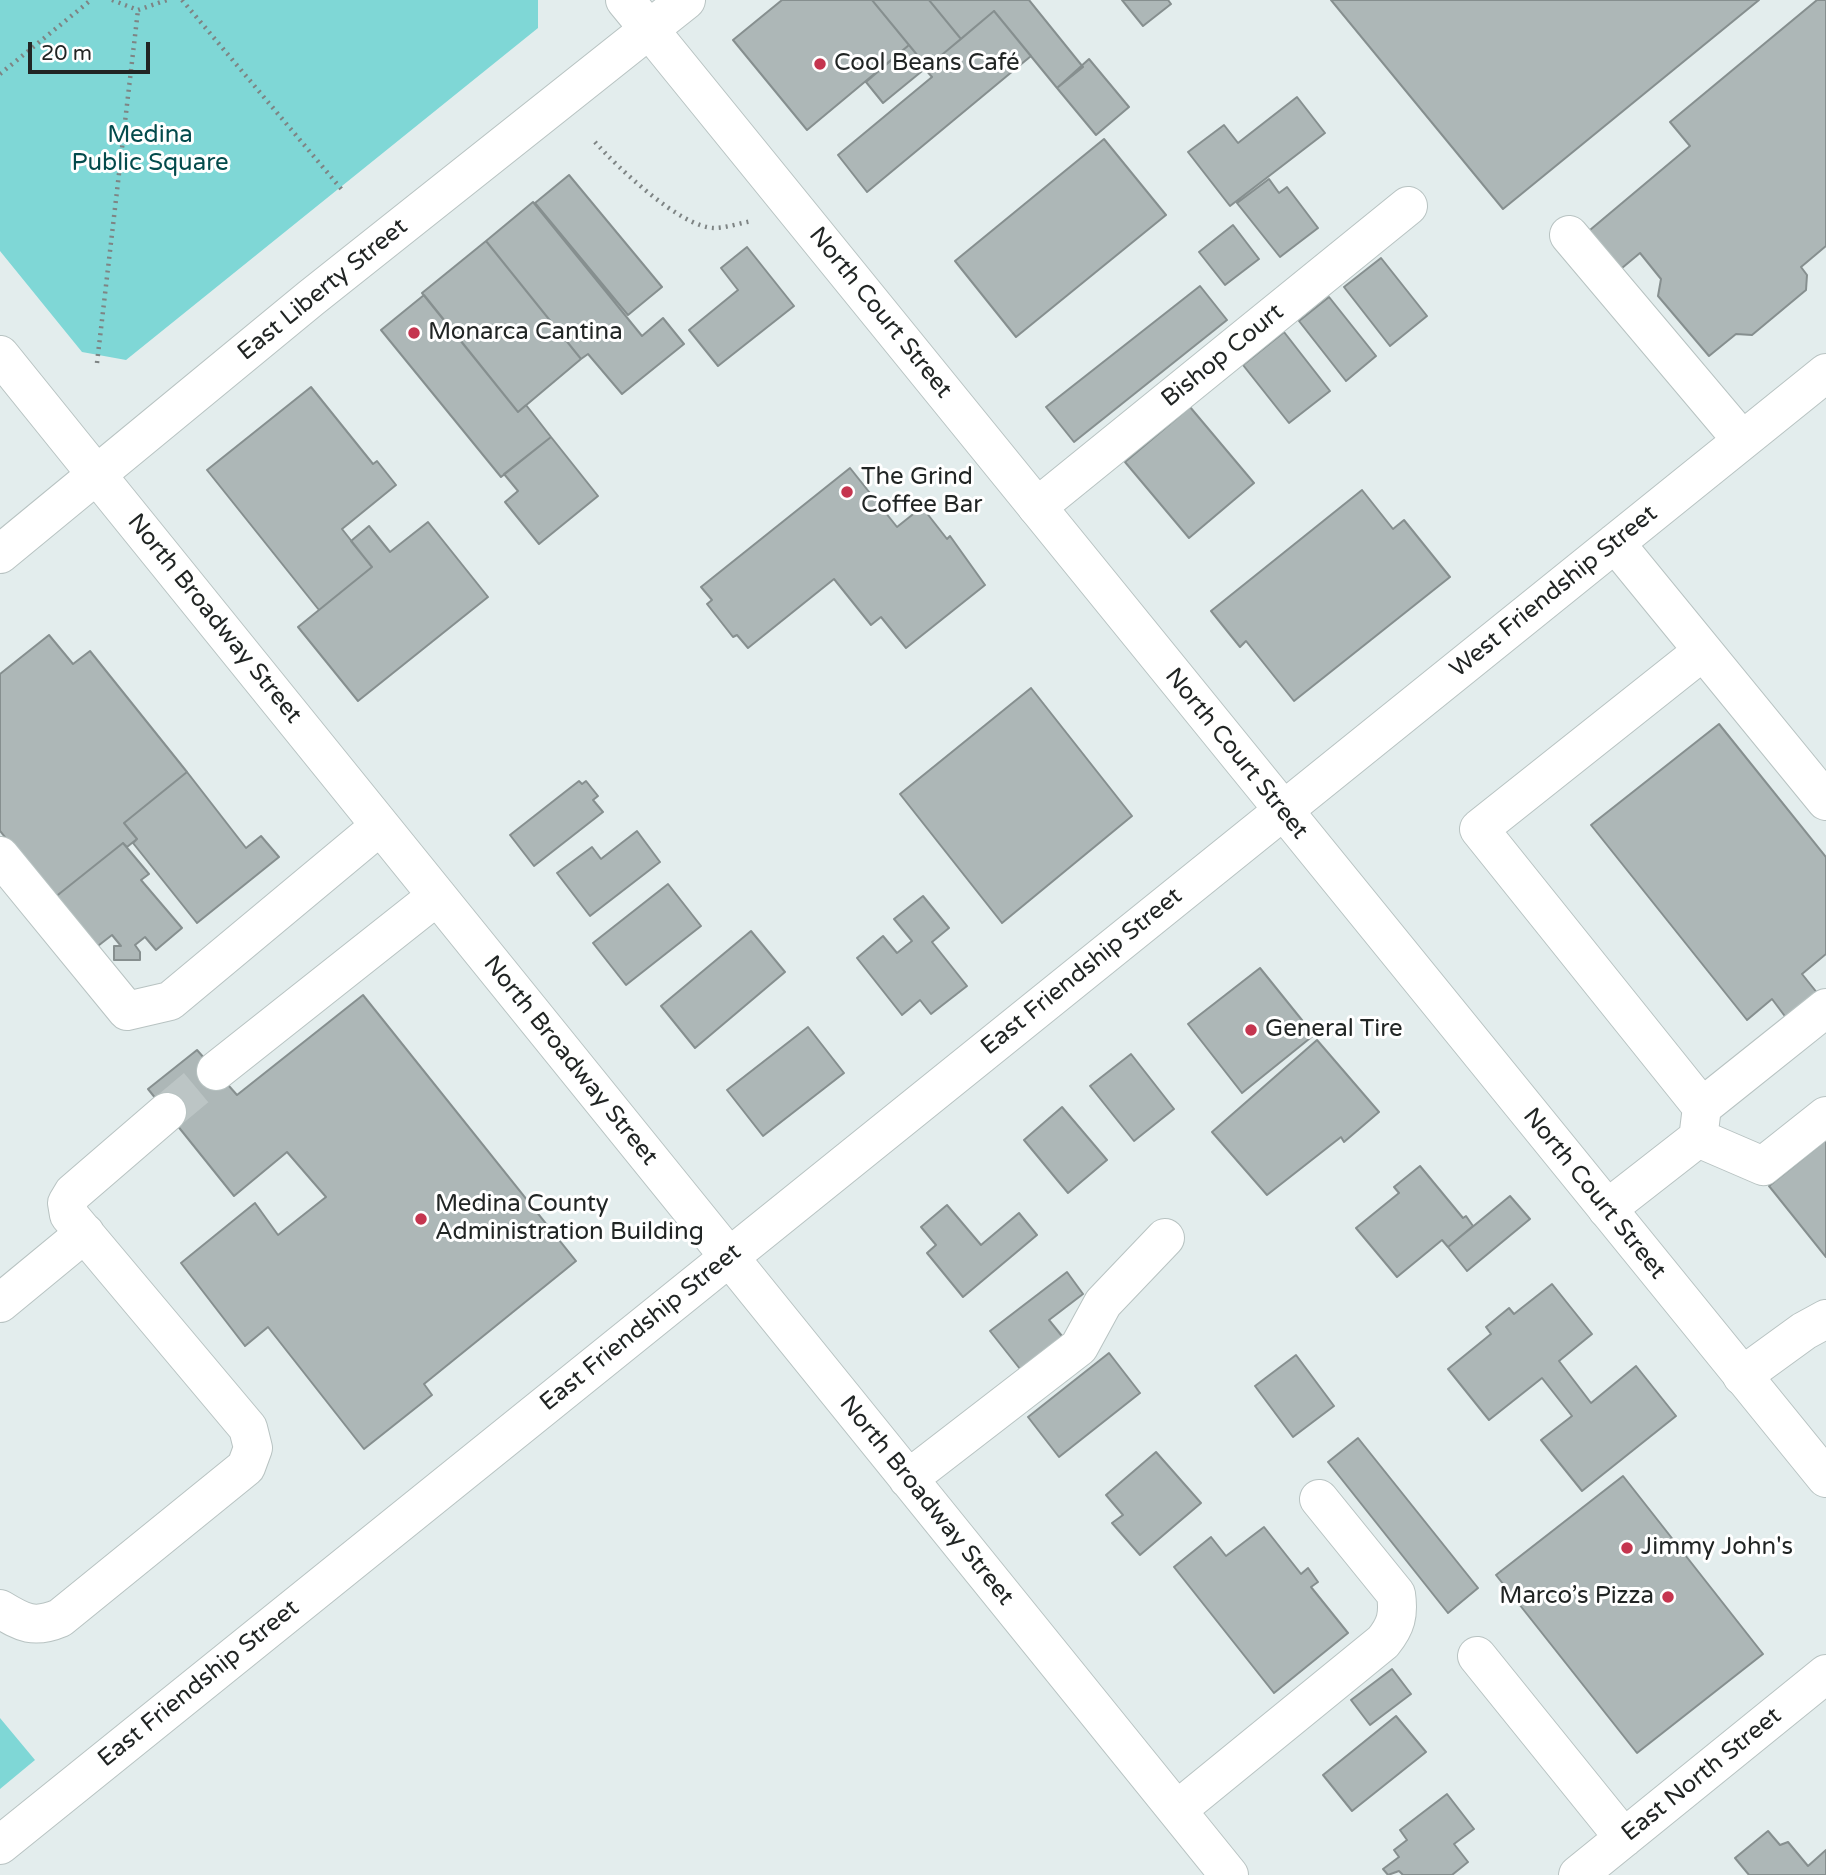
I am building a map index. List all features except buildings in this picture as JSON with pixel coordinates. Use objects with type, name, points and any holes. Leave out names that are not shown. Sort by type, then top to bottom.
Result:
[{"type":"main road","name":"East Liberty Street","points":[[0,554],[637,14],[686,0]]},
{"type":"main road","name":"North Court Street","points":[[637,14],[1826,1478]]},
{"type":"main road","name":"Bishop Court","points":[[1037,507],[1408,206]]},
{"type":"main road","points":[[1569,236],[1742,440]]},
{"type":"main road","name":"North Broadway Street","points":[[0,355],[1229,1875]]},
{"type":"main road","name":"West Friendship Street","points":[[1281,810],[1826,373]]},
{"type":"main road","points":[[1615,543],[1826,801]]},
{"type":"main road","points":[[1703,651],[1479,829],[1700,1123],[1763,1166],[1826,1116]]},
{"type":"main road","name":"East Friendship Street","points":[[0,1845],[1281,810]]},
{"type":"main road","points":[[0,856],[127,1011],[170,1001],[380,825]]},
{"type":"main road","points":[[216,1071],[437,896]]},
{"type":"main road","points":[[1607,1209],[1826,1008]]},
{"type":"main road","points":[[0,1609],[17,1619],[41,1626],[60,1618],[246,1467],[253,1448],[248,1428],[69,1214],[67,1203],[73,1193],[167,1112]]},
{"type":"main road","points":[[0,1303],[85,1233]]},
{"type":"main road","points":[[908,1479],[1079,1348],[1103,1303],[1165,1238]]},
{"type":"main road","points":[[1742,1376],[1804,1331],[1826,1319]]},
{"type":"main road","points":[[1177,1810],[1383,1642],[1394,1628],[1398,1612],[1396,1594],[1319,1499]]},
{"type":"main road","points":[[1477,1656],[1624,1838]]},
{"type":"main road","name":"East North Street","points":[[1578,1875],[1826,1674]]},
{"type":"path","points":[[0,74],[91,0]]},
{"type":"path","points":[[112,0],[138,10],[152,8],[167,0]]},
{"type":"path","points":[[182,0],[343,191]]},
{"type":"path","points":[[97,363],[138,10]]},
{"type":"path","points":[[595,142],[614,162],[690,222],[713,228],[753,221]]},
{"type":"green space","name":"Medina Public Square","points":[[0,0],[538,0],[538,28],[126,360],[82,352],[0,251]]},
{"type":"green space","points":[[0,1718],[35,1760],[0,1789]]},
{"type":"tunnel","points":[[167,1112],[216,1071]]},
{"type":"place","name":"Cool Beans Café","points":[[820,64]]},
{"type":"place","name":"Monarca Cantina","points":[[414,333]]},
{"type":"place","name":"The Grind Coffee Bar","points":[[847,492]]},
{"type":"place","name":"General Tire","points":[[1251,1030]]},
{"type":"place","name":"Medina County Administration Building","points":[[421,1219]]},
{"type":"place","name":"Jimmy John's","points":[[1627,1548]]},
{"type":"place","name":"Marco’s Pizza","points":[[1668,1597]]}]
